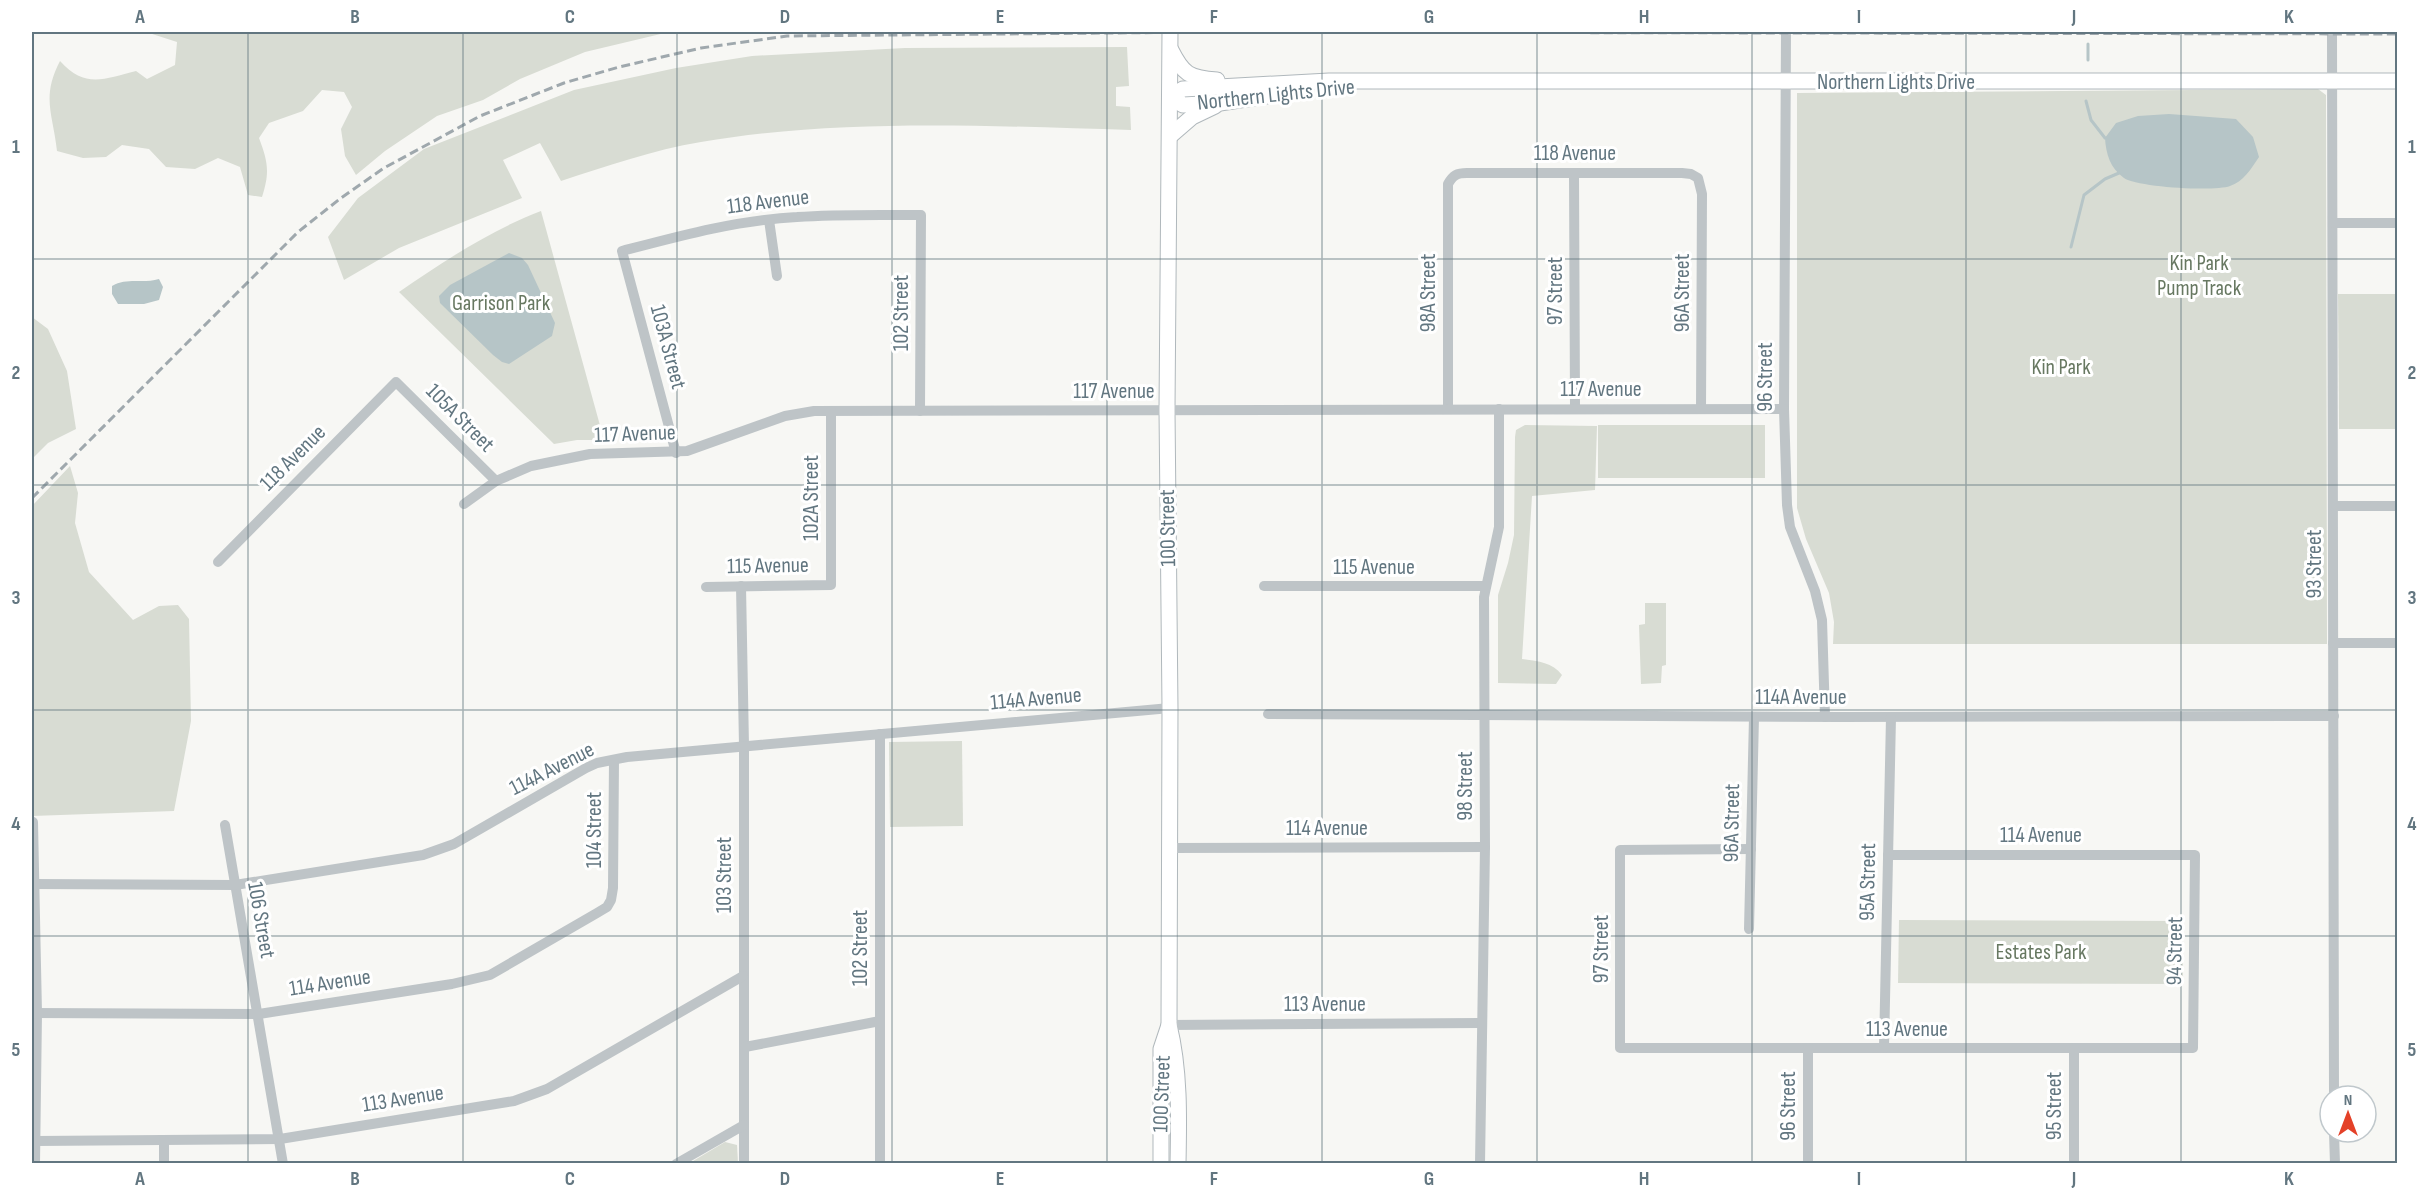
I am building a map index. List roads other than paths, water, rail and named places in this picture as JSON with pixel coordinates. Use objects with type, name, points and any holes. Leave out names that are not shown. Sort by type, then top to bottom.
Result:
[{"type":"main road","points":[[1170,39],[1179,66],[1189,76],[1199,79],[1283,84]]},
{"type":"main road","name":"100 Street","points":[[1170,39],[1167,410],[1170,708],[1169,1025],[1175,1049],[1179,1111],[1178,1164]]},
{"type":"main road","name":"Northern Lights Drive","points":[[1395,82],[1292,92],[1220,103],[1183,105],[1170,97],[1183,89],[1329,81],[2397,81]]},
{"type":"main road","points":[[1170,136],[1192,117],[1220,103]]},
{"type":"main road","name":"100 Street","points":[[1161,1164],[1161,1049],[1169,1025]]},
{"type":"street","name":"96 Street","points":[[1786,32],[1784,409],[1786,505],[1793,537],[1815,591],[1822,620],[1825,717]]},
{"type":"street","name":"93 Street","points":[[2332,32],[2334,1084]]},
{"type":"street","name":"118 Avenue","points":[[1451,177],[1458,173],[1682,173],[1698,178]]},
{"type":"street","name":"97 Street","points":[[1574,173],[1575,408]]},
{"type":"street","name":"98A Street","points":[[1448,409],[1448,184],[1451,177]]},
{"type":"street","name":"96A Street","points":[[1698,178],[1702,194],[1701,409]]},
{"type":"street","name":"118 Avenue","points":[[622,251],[710,229],[769,220],[828,216],[921,215]]},
{"type":"street","name":"102 Street","points":[[920,411],[921,215]]},
{"type":"street","points":[[769,220],[777,276]]},
{"type":"street","points":[[2334,223],[2397,223]]},
{"type":"street","name":"103A Street","points":[[622,251],[676,453]]},
{"type":"street","name":"118 Avenue","points":[[218,562],[396,382]]},
{"type":"street","name":"105A Street","points":[[396,382],[495,481]]},
{"type":"street","name":"98 Street","points":[[1480,1164],[1480,1023],[1485,847],[1485,586],[1499,527],[1499,409]]},
{"type":"street","name":"117 Avenue","points":[[464,504],[495,481],[531,466],[574,456],[676,453],[701,447],[785,416],[831,411],[1784,409]]},
{"type":"street","name":"102A Street","points":[[831,411],[831,585]]},
{"type":"street","points":[[2334,506],[2397,506]]},
{"type":"street","name":"115 Avenue","points":[[706,586],[831,585]]},
{"type":"street","name":"103 Street","points":[[741,586],[744,746],[744,1164]]},
{"type":"street","name":"115 Avenue","points":[[1264,586],[1485,586]]},
{"type":"street","points":[[2334,643],[2397,643]]},
{"type":"street","name":"114A Avenue","points":[[34,884],[235,885],[412,857],[443,849],[586,768],[614,760],[744,746],[1170,708]]},
{"type":"street","name":"114A Avenue","points":[[1268,714],[1754,717],[2334,716]]},
{"type":"street","name":"96A Street","points":[[1749,929],[1754,717]]},
{"type":"street","name":"95A Street","points":[[1884,1048],[1891,717]]},
{"type":"street","name":"102 Street","points":[[880,734],[880,1164]]},
{"type":"street","name":"104 Street","points":[[611,900],[614,879],[614,760]]},
{"type":"street","points":[[33,822],[35,1164]]},
{"type":"street","name":"106 Street","points":[[225,825],[283,1164]]},
{"type":"street","name":"114 Avenue","points":[[1169,848],[1485,847]]},
{"type":"street","name":"97 Street","points":[[1620,1048],[1620,849],[1751,849]]},
{"type":"street","name":"114 Avenue","points":[[1888,855],[2195,855]]},
{"type":"street","name":"94 Street","points":[[2193,1048],[2195,855]]},
{"type":"street","name":"114 Avenue","points":[[34,1013],[259,1014],[452,984],[490,975],[597,914],[607,907],[611,900]]},
{"type":"street","name":"113 Avenue","points":[[36,1142],[280,1139],[490,1105],[531,1096],[548,1089],[743,976]]},
{"type":"street","points":[[744,1047],[880,1021]]},
{"type":"street","name":"113 Avenue","points":[[1169,1025],[1480,1023]]},
{"type":"street","name":"113 Avenue","points":[[1620,1048],[2193,1048]]},
{"type":"street","name":"96 Street","points":[[1808,1048],[1808,1164]]},
{"type":"street","name":"95 Street","points":[[2074,1048],[2074,1164]]},
{"type":"street","points":[[676,1164],[744,1125]]},
{"type":"street","points":[[164,1141],[164,1164]]},
{"type":"street","points":[[2334,1144],[2334,1164]]},
{"type":"waterway","points":[[2088,44],[2088,60]]},
{"type":"waterway","points":[[2086,101],[2091,120],[2105,138]]},
{"type":"waterway","points":[[2071,247],[2084,195],[2105,179],[2119,173]]},
{"type":"railway","points":[[32,498],[298,232],[384,168],[480,116],[564,83],[619,67],[701,48],[787,36],[1219,32],[2398,34]]},
{"type":"park label","name":"Kin Park Pump Track","points":[[2199,276]]},
{"type":"park label","name":"Garrison Park","points":[[501,303]]},
{"type":"park label","name":"Kin Park","points":[[2061,367]]},
{"type":"park label","name":"Estates Park","points":[[2041,952]]}]
